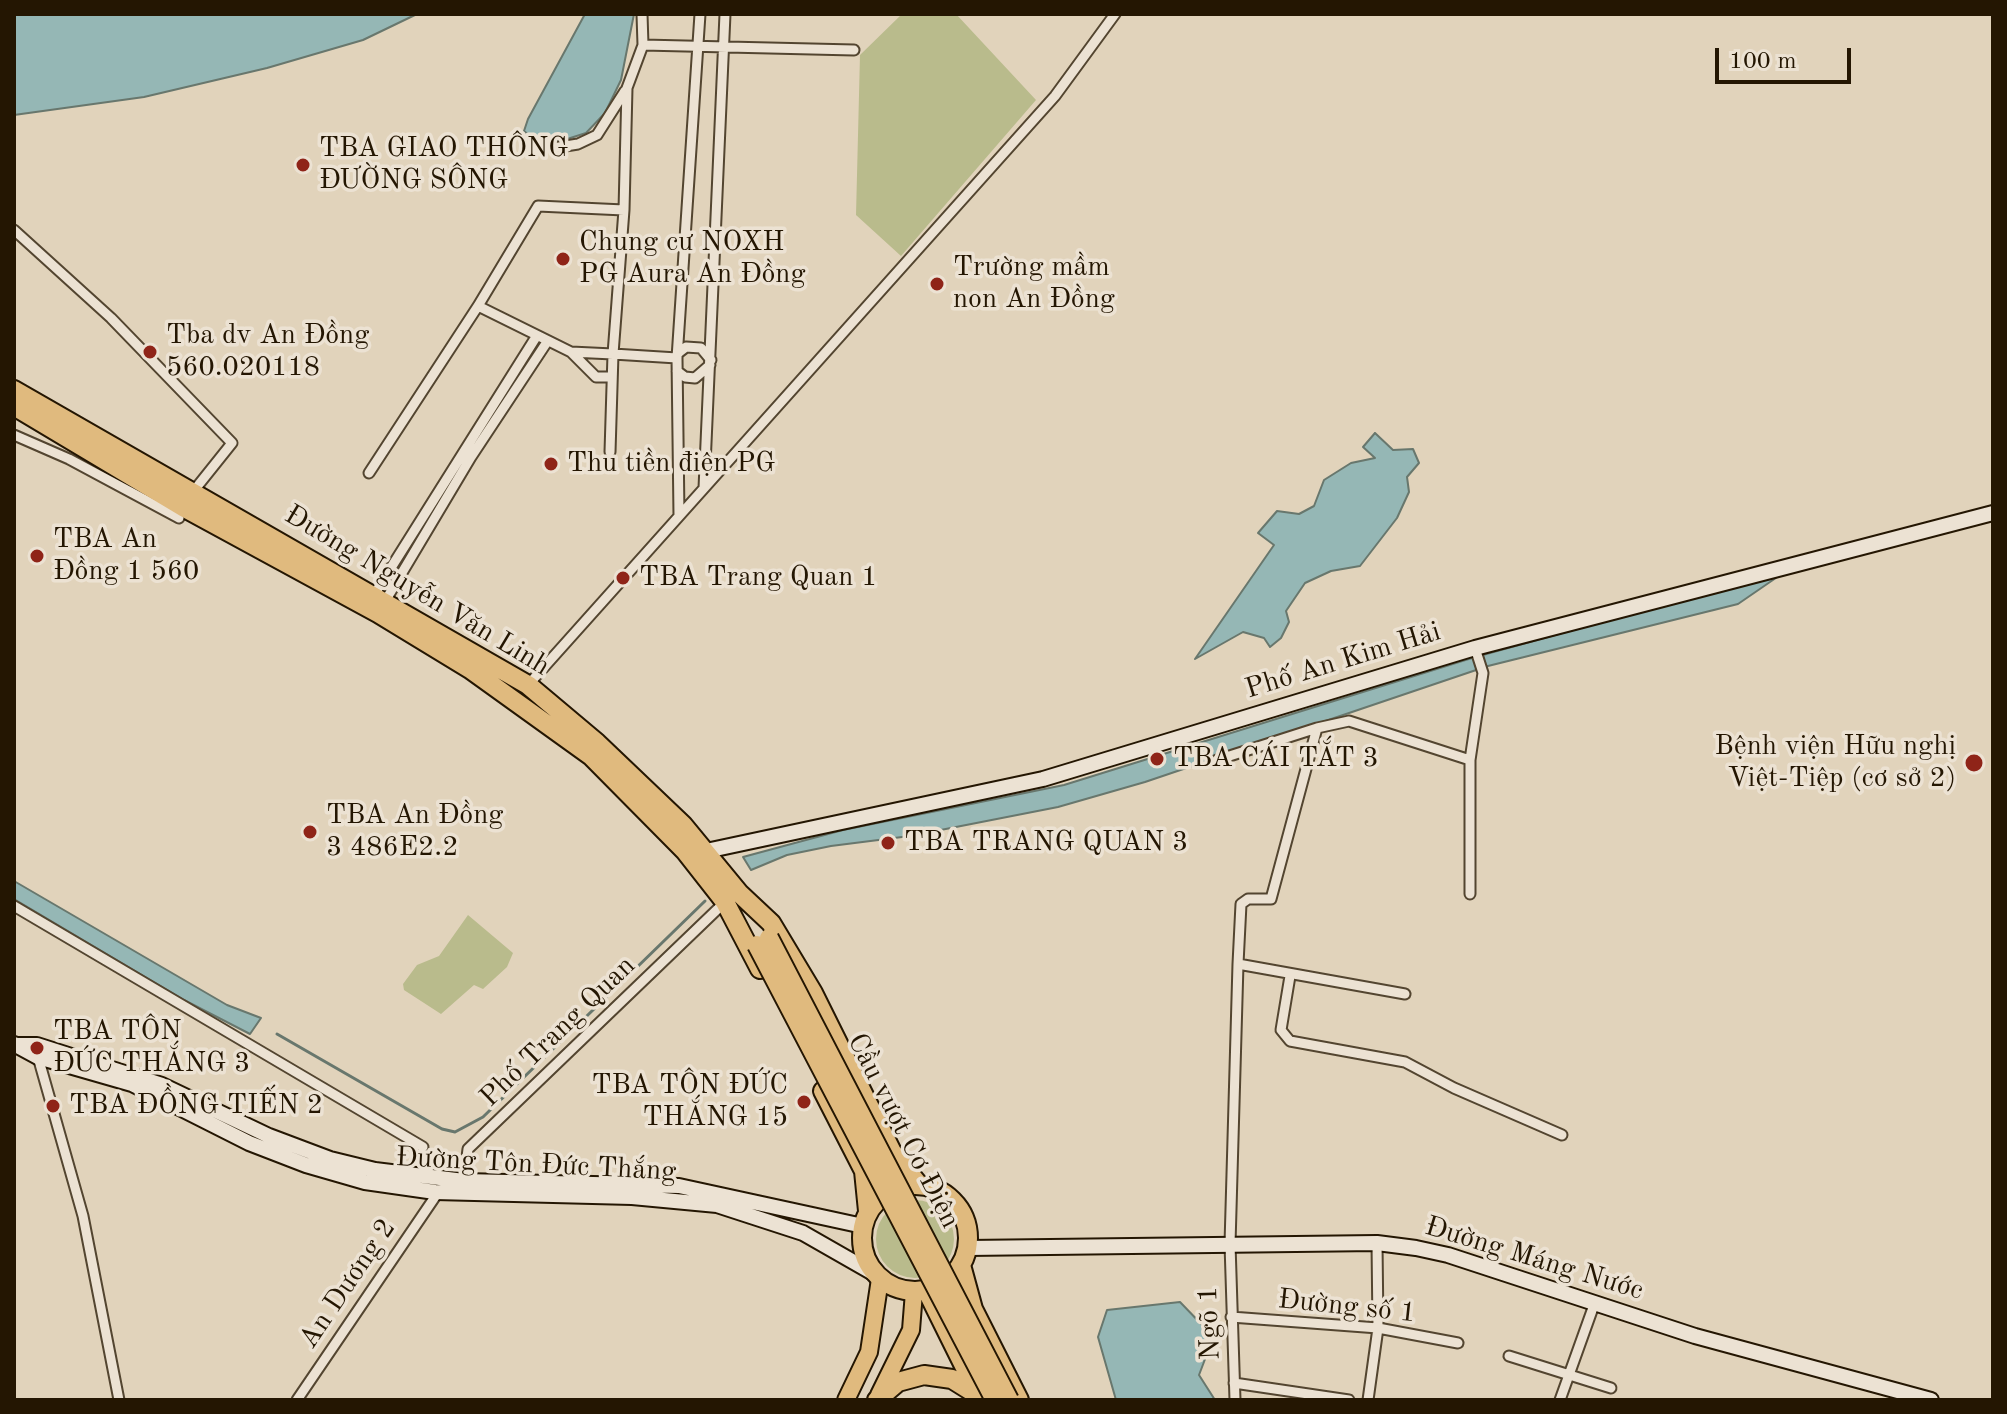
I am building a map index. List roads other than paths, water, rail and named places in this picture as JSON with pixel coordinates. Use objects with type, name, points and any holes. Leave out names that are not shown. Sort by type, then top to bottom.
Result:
[{"type":"highway","name":"Đường Nguyễn Văn Linh","points":[[14,390],[376,605],[591,756],[732,898],[763,913],[813,993],[892,1152],[919,1185]]},
{"type":"highway","name":"Đường Nguyễn Văn Linh","points":[[14,406],[183,507],[528,685],[640,782],[706,851],[732,898],[860,1163],[868,1187],[866,1219]]},
{"type":"highway","name":"Cầu vượt Cơ Điện","points":[[732,898],[763,942],[1009,1400]]},
{"type":"highway","name":"Cầu vượt Cơ Điện","points":[[763,942],[995,1400]]},
{"type":"highway","points":[[964,1257],[949,1280],[921,1291],[896,1288],[876,1276],[863,1250],[866,1219],[894,1189],[919,1185],[944,1193],[957,1205],[968,1229],[964,1257],[973,1309],[1019,1400]]},
{"type":"highway","points":[[921,1291],[981,1400]]},
{"type":"highway","points":[[876,1400],[898,1382],[924,1375],[952,1379],[981,1400]]},
{"type":"main road","name":"Phố An Kim Hải","points":[[706,851],[1043,779],[1476,650],[1993,513]]},
{"type":"main road","name":"Đường Tôn Đức Thắng","points":[[16,1044],[37,1045],[162,1085],[269,1136],[330,1159],[389,1172],[464,1181],[679,1186],[866,1219]]},
{"type":"main road","name":"Đường Tôn Đức Thắng","points":[[16,1044],[38,1057],[132,1084],[249,1143],[306,1165],[365,1182],[435,1192],[632,1197],[717,1205],[803,1233],[876,1276]]},
{"type":"main road","name":"Đường Máng Nước","points":[[964,1257],[1230,1244],[1377,1243],[1448,1255],[1594,1305],[1931,1400]]},
{"type":"main road","points":[[846,1400],[869,1352],[876,1276]]},
{"type":"main road","points":[[876,1400],[911,1330],[921,1291]]},
{"type":"street","points":[[553,148],[578,144],[597,135],[627,88],[643,45],[642,14]]},
{"type":"street","points":[[679,516],[677,356],[700,14]]},
{"type":"street","points":[[704,488],[725,14]]},
{"type":"street","points":[[528,685],[1055,96],[1115,14]]},
{"type":"street","points":[[643,45],[854,50]]},
{"type":"street","points":[[610,452],[611,377],[624,210],[627,88]]},
{"type":"street","points":[[369,473],[478,306],[538,206],[624,210]]},
{"type":"street","points":[[14,230],[111,318],[232,443],[192,493]]},
{"type":"street","points":[[478,306],[571,352],[677,356],[686,347],[701,348],[710,363]]},
{"type":"street","points":[[376,605],[536,337]]},
{"type":"street","points":[[376,605],[547,342]]},
{"type":"street","points":[[571,352],[596,377],[611,377]]},
{"type":"street","points":[[677,371],[685,377],[695,378],[710,363]]},
{"type":"street","points":[[14,435],[69,459],[179,518]]},
{"type":"street","points":[[1470,894],[1470,760],[1482,670],[1476,650]]},
{"type":"street","points":[[1217,760],[1349,721],[1470,760]]},
{"type":"street","name":"Ngõ 1","points":[[1235,1400],[1230,1244],[1241,904],[1248,899],[1271,899],[1317,728]]},
{"type":"street","name":"Phố Trang Quan","points":[[464,1181],[468,1149],[732,898]]},
{"type":"street","points":[[14,906],[423,1147]]},
{"type":"street","points":[[1238,964],[1290,976],[1405,994]]},
{"type":"street","points":[[1290,976],[1281,1030],[1290,1041],[1405,1062],[1454,1088],[1562,1135]]},
{"type":"street","points":[[38,1057],[83,1216],[119,1400]]},
{"type":"street","points":[[435,1192],[464,1181]]},
{"type":"street","name":"An Dương 2","points":[[297,1400],[435,1192]]},
{"type":"street","points":[[1368,1400],[1378,1328],[1377,1243]]},
{"type":"street","points":[[1560,1400],[1594,1305]]},
{"type":"street","name":"Đường số 1","points":[[1231,1317],[1378,1328],[1458,1343]]},
{"type":"street","points":[[1509,1356],[1611,1388]]},
{"type":"street","points":[[1234,1383],[1349,1400]]},
{"type":"water","points":[[14,14],[417,14],[363,40],[267,68],[144,97],[14,115]]},
{"type":"water","points":[[585,14],[634,14],[621,80],[605,113],[586,133],[561,141],[530,136],[524,131],[528,119]]},
{"type":"water","points":[[1375,433],[1393,450],[1413,449],[1419,463],[1407,477],[1409,492],[1397,518],[1360,566],[1331,571],[1305,583],[1286,611],[1289,622],[1281,638],[1270,647],[1264,638],[1243,632],[1195,659],[1274,545],[1258,533],[1277,511],[1299,514],[1314,506],[1324,480],[1351,463],[1375,458],[1363,447]]},
{"type":"water","points":[[1786,571],[1738,604],[1488,666],[1145,782],[1058,807],[910,836],[787,855],[751,870],[743,857],[843,830],[1064,785],[1472,658]]},
{"type":"water","points":[[14,881],[227,1005],[261,1018],[250,1034],[184,1000],[14,899]]},
{"type":"water","points":[[1180,1302],[1206,1329],[1207,1354],[1199,1375],[1215,1400],[1116,1400],[1098,1337],[1107,1310]]},
{"type":"waterway","points":[[277,1034],[442,1129],[455,1132],[483,1117],[705,901]]},
{"type":"place","name":"TBA GIAO THÔNG ĐƯỜNG SÔNG","points":[[303,165]]},
{"type":"place","name":"Chung cư NOXH PG Aura An Đồng","points":[[563,259]]},
{"type":"place","name":"Trường mầm non An Đồng","points":[[937,284]]},
{"type":"place","name":"Tba dv An Đồng 560.020118","points":[[150,352]]},
{"type":"place","name":"Thu tiền điện PG","points":[[551,464]]},
{"type":"place","name":"TBA An Đồng 1 560","points":[[37,556]]},
{"type":"place","name":"TBA Trang Quan 1","points":[[623,578]]},
{"type":"place","name":"TBA CÁI TẮT 3","points":[[1157,759]]},
{"type":"place","name":"Bệnh viện Hữu nghị Việt-Tiệp (cơ sở 2)","points":[[1974,763]]},
{"type":"place","name":"TBA An Đồng 3 486E2.2","points":[[310,832]]},
{"type":"place","name":"TBA TRANG QUAN 3","points":[[888,843]]},
{"type":"place","name":"TBA TÔN ĐỨC THẮNG 3","points":[[37,1048]]},
{"type":"place","name":"TBA TÔN ĐỨC THẮNG 15","points":[[804,1102]]},
{"type":"place","name":"TBA ĐỒNG TIẾN 2","points":[[53,1106]]}]
